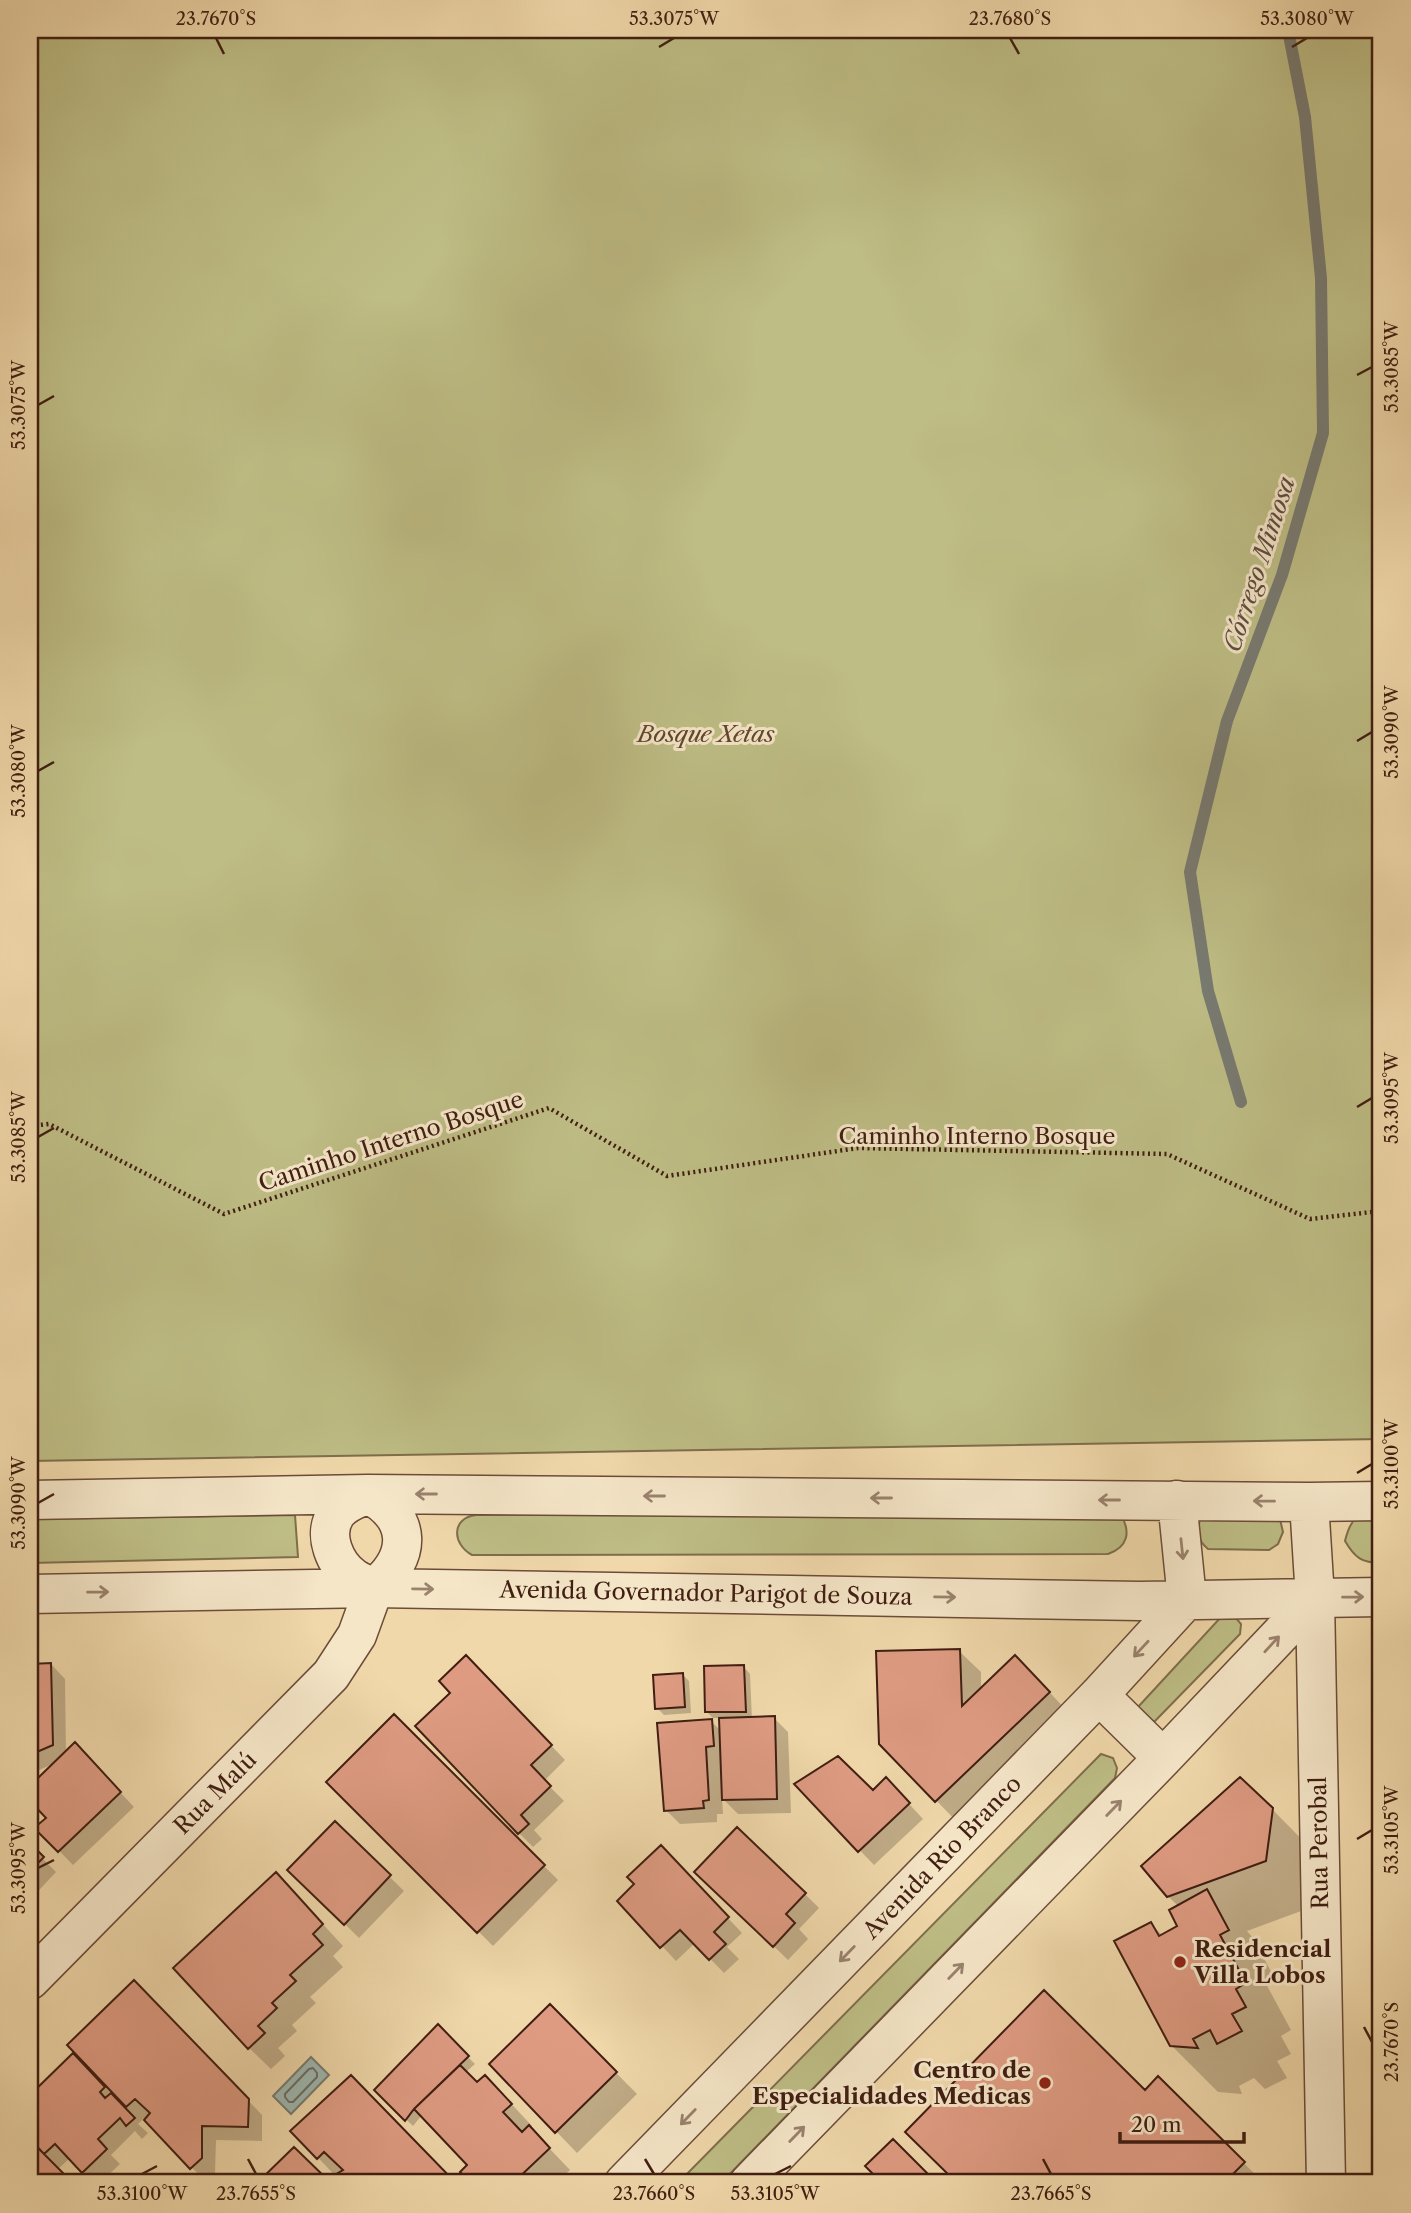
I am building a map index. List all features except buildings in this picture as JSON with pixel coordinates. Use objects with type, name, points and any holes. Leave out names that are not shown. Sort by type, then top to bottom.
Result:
[{"type":"street","points":[[30,1500],[368,1494],[1381,1501]]},
{"type":"street","points":[[368,1494],[386,1503],[397,1518],[402,1537],[400,1556],[390,1575],[374,1588],[353,1577],[337,1559],[329,1537],[335,1515],[349,1502],[368,1494]]},
{"type":"street","points":[[1177,1500],[1187,1599]]},
{"type":"street","name":"Rua Perobal","points":[[1309,1502],[1315,1598],[1326,2183]]},
{"type":"street","name":"Avenida Governador Parigot de Souza","points":[[30,1594],[374,1588],[1112,1600],[1381,1597]]},
{"type":"street","name":"Rua Malú","points":[[30,1980],[331,1675],[357,1635],[374,1588]]},
{"type":"street","points":[[749,2183],[1315,1598]]},
{"type":"street","name":"Avenida Rio Branco","points":[[624,2183],[1099,1695],[1187,1599]]},
{"type":"street","points":[[1099,1695],[1163,1758]]},
{"type":"path","name":"Caminho Interno Bosque","points":[[30,1126],[49,1124],[223,1214],[549,1108],[667,1176],[858,1148],[1167,1154],[1310,1219],[1381,1211]]},
{"type":"green space","name":"Bosque Xetas","points":[[30,30],[1381,30],[1381,1439],[30,1461]]},
{"type":"green space","points":[[1106,1510],[1121,1515],[1127,1533],[1124,1543],[1108,1554],[472,1555],[461,1545],[457,1532],[462,1521],[476,1515]]},
{"type":"green space","points":[[1381,1512],[1381,1563],[1364,1561],[1352,1552],[1345,1541],[1347,1533],[1356,1518]]},
{"type":"green space","points":[[295,1515],[298,1557],[30,1563],[30,1519]]},
{"type":"green space","points":[[1279,1515],[1283,1532],[1278,1544],[1269,1550],[1208,1549],[1199,1535],[1200,1519]]},
{"type":"green space","points":[[1221,1617],[1236,1618],[1241,1624],[1240,1634],[1154,1722],[1138,1707]]},
{"type":"green space","points":[[1101,1754],[1113,1758],[1117,1768],[1115,1778],[721,2183],[678,2183]]},
{"type":"water","points":[[311,2057],[329,2075],[291,2114],[273,2096]]},
{"type":"waterway","name":"Córrego Mimosa","points":[[1241,1102],[1208,991],[1190,872],[1227,721],[1282,575],[1323,433],[1321,278],[1305,117],[1288,30]]},
{"type":"place","name":"Residencial Villa Lobos","points":[[1180,1962]]},
{"type":"place","name":"Centro de Especialidades Medicas","points":[[1045,2083]]}]
